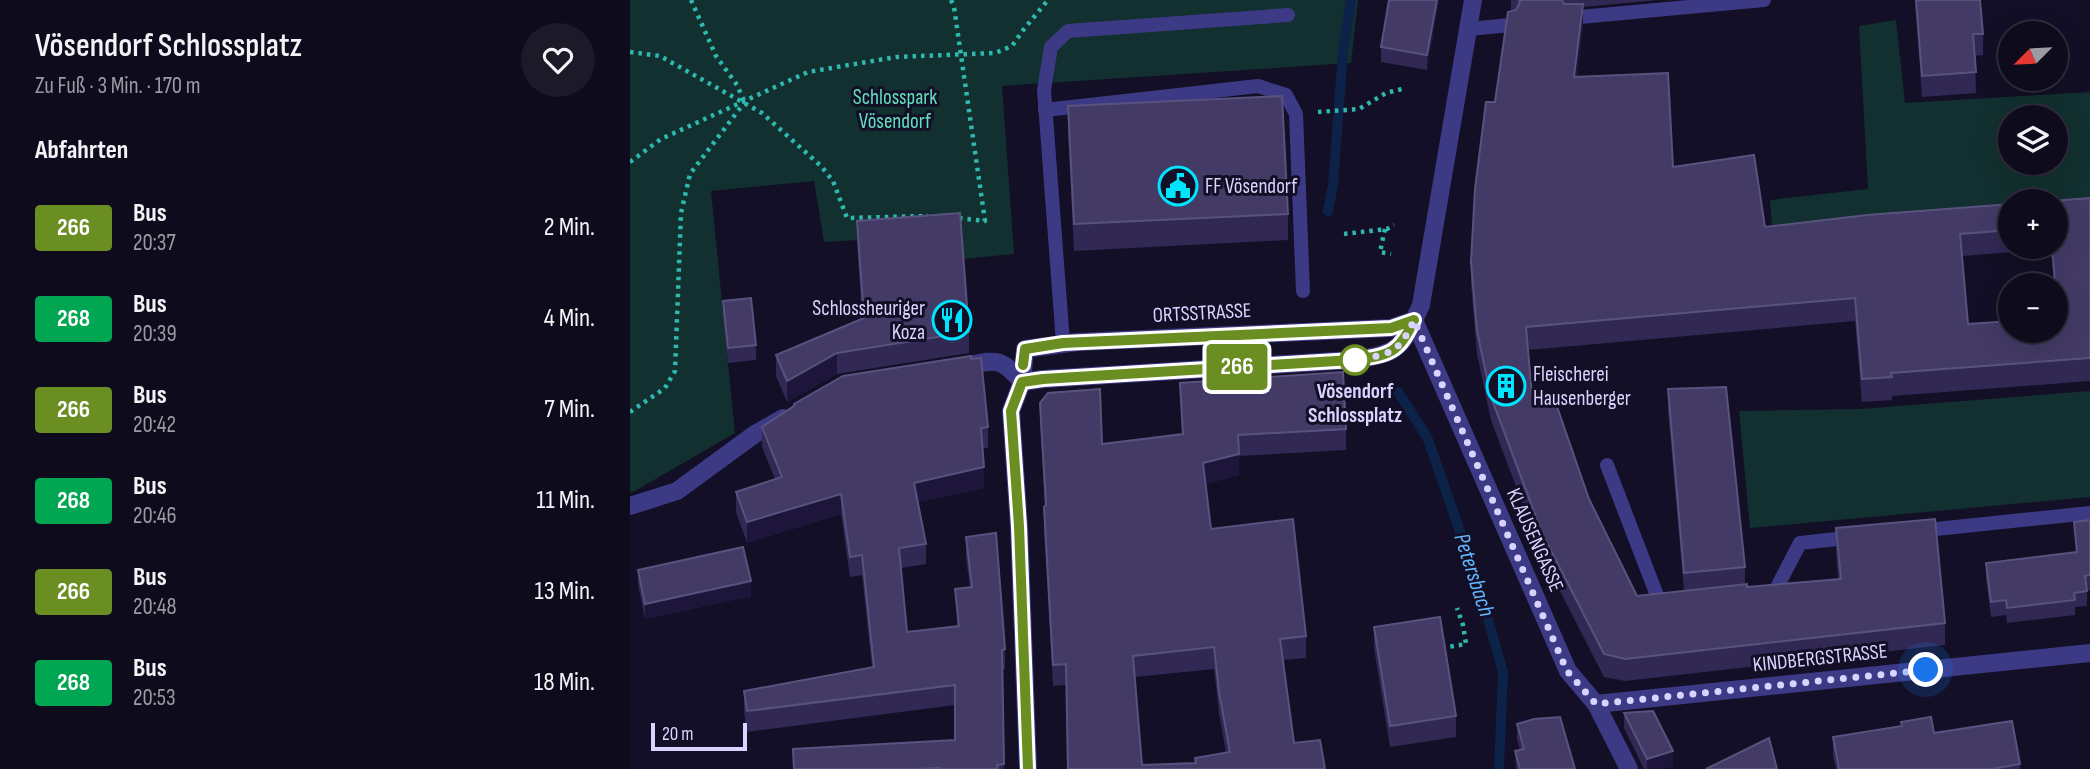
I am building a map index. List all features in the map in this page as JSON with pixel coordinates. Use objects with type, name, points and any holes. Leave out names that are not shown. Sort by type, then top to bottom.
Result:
[{"type":"street","points":[[947,369],[994,360],[1011,369],[1022,382],[1353,360],[1373,358],[1395,350],[1405,340],[1421,305],[1473,0]]},
{"type":"street","name":"ORTSSTRASSE","points":[[1028,769],[1019,526],[1011,411],[1022,382],[1025,349],[1063,343],[1391,328],[1414,320]]},
{"type":"street","name":"KLAUSENGASSE","points":[[1414,320],[1567,671],[1596,704],[1629,769]]},
{"type":"street","points":[[630,506],[677,491],[755,434],[803,406]]},
{"type":"street","name":"KINDBERGSTRASSE","points":[[1596,704],[2090,653]]},
{"type":"lane","points":[[1569,18],[1764,0]]},
{"type":"lane","points":[[1063,343],[1044,90],[1051,47],[1068,30],[1288,16]]},
{"type":"lane","points":[[1469,29],[1510,25]]},
{"type":"lane","points":[[1045,110],[1258,86],[1286,95],[1296,114],[1303,291]]},
{"type":"lane","points":[[1607,465],[1661,606],[1686,604]]},
{"type":"lane","points":[[1897,533],[2090,513]]},
{"type":"lane","points":[[1748,598],[1773,595],[1800,543],[1869,536]]},
{"type":"path","points":[[691,0],[716,56],[737,85],[745,102]]},
{"type":"path","points":[[951,0],[985,221],[957,218]]},
{"type":"path","points":[[630,162],[661,139],[808,72],[897,57],[995,53],[1012,46],[1048,0]]},
{"type":"path","points":[[630,52],[660,56],[762,113],[821,166],[833,181],[847,218],[930,216]]},
{"type":"path","points":[[1333,111],[1359,109],[1386,93],[1406,88]]},
{"type":"path","points":[[630,412],[665,388],[675,371],[681,213],[690,174],[745,102]]},
{"type":"path","points":[[1344,234],[1385,229],[1394,225]]},
{"type":"path","points":[[1385,229],[1380,251],[1391,254]]},
{"type":"path","points":[[1442,648],[1466,644],[1457,608]]},
{"type":"green space","name":"Schlosspark Vösendorf","points":[[630,0],[1358,0],[1351,63],[1002,86],[1014,254],[962,259],[960,234],[824,242],[814,181],[711,191],[735,433],[630,492]]},
{"type":"green space","points":[[1896,20],[1905,103],[2090,92],[2090,212],[2068,205],[2068,189],[1998,189],[1998,220],[1773,239],[1770,200],[1868,189],[1859,26]]},
{"type":"green space","points":[[2090,391],[2090,497],[1750,528],[1739,411],[1860,409]]},
{"type":"building","points":[[1389,0],[1437,0],[1427,55],[1381,47]]},
{"type":"building","points":[[1519,0],[1562,0],[1564,4],[1583,4],[1574,77],[1668,73],[1673,167],[1754,155],[1765,227],[1867,215],[1998,205],[1998,231],[1960,234],[1968,324],[1998,322],[1998,343],[2068,343],[2068,273],[2054,273],[2053,259],[2068,259],[2068,200],[2090,198],[2090,358],[1891,373],[1892,377],[1862,379],[1855,298],[1526,327],[1532,396],[1553,395],[1589,499],[1637,596],[1747,584],[1747,587],[1841,579],[1836,528],[1935,519],[1945,623],[1625,659],[1604,654],[1542,533],[1491,397],[1477,331],[1471,262],[1475,189],[1486,102],[1495,102],[1508,12],[1516,10]]},
{"type":"building","points":[[1916,0],[1980,0],[1983,34],[1973,34],[1976,72],[1922,76]]},
{"type":"building","name":"FF Vösendorf","points":[[1282,96],[1288,214],[1074,224],[1068,106]]},
{"type":"building","name":"Schlossheuriger Koza","points":[[960,213],[969,332],[837,353],[787,381],[776,355],[864,318],[857,221]]},
{"type":"building","points":[[751,298],[756,345],[728,348],[723,301]]},
{"type":"building","points":[[971,356],[971,359],[981,358],[988,427],[981,428],[984,467],[914,483],[926,544],[899,548],[907,632],[959,626],[955,589],[972,587],[966,537],[996,533],[1005,649],[1002,650],[1004,764],[997,765],[998,769],[794,769],[793,749],[955,740],[955,685],[747,711],[744,691],[874,667],[862,555],[850,557],[841,494],[747,522],[736,492],[782,477],[762,427],[794,404],[843,376]]},
{"type":"building","points":[[1343,372],[1346,429],[1238,435],[1239,454],[1203,463],[1211,529],[1293,519],[1306,636],[1280,639],[1294,743],[1320,740],[1325,769],[1068,769],[1066,664],[1053,665],[1040,403],[1048,393],[1100,389],[1102,444],[1183,434],[1180,383]],"holes":[[[1214,647],[1230,752],[1195,758],[1196,763],[1142,765],[1133,656]]]},
{"type":"building","points":[[1726,387],[1745,567],[1684,573],[1668,389]]},
{"type":"building","points":[[2090,520],[2090,575],[2085,576],[2087,591],[2074,593],[2075,600],[2007,608],[2006,600],[1991,602],[1986,563],[2077,552],[2074,522]]},
{"type":"building","points":[[743,547],[751,581],[645,604],[638,570]]},
{"type":"building","points":[[1440,617],[1456,716],[1390,726],[1374,627]]},
{"type":"building","points":[[1653,711],[1673,751],[1647,759],[1624,713]]},
{"type":"building","points":[[1560,717],[1575,769],[1520,769],[1515,751],[1524,749],[1517,724],[1534,719]]},
{"type":"building","points":[[1931,717],[1934,733],[2012,721],[2020,764],[1992,769],[1839,769],[1833,737],[1902,726],[1901,722]]},
{"type":"building","points":[[1769,738],[1777,769],[1706,769]]},
{"type":"waterway","name":"Petersbach","points":[[1328,211],[1333,185],[1343,52],[1351,0]]},
{"type":"waterway","name":"Petersbach","points":[[1398,392],[1427,437],[1478,583],[1503,672],[1499,769]]},
{"type":"bus line","name":"266","points":[[1023,365],[1025,349],[1063,343],[1391,328],[1414,320],[1405,340],[1395,350],[1373,358],[1022,382],[1011,411],[1019,526],[1028,769]]},
{"type":"place","name":"FF Vösendorf","points":[[1178,186]]},
{"type":"place","name":"Schlossheuriger Koza","points":[[952,320]]},
{"type":"place","name":"Vösendorf Schlossplatz","points":[[1355,360]]},
{"type":"place","name":"Fleischerei Hausenberger","points":[[1506,386]]},
{"type":"route","points":[[1355,360],[1373,358],[1395,350],[1405,340],[1414,320],[1567,671],[1596,704],[1926,670]]}]
